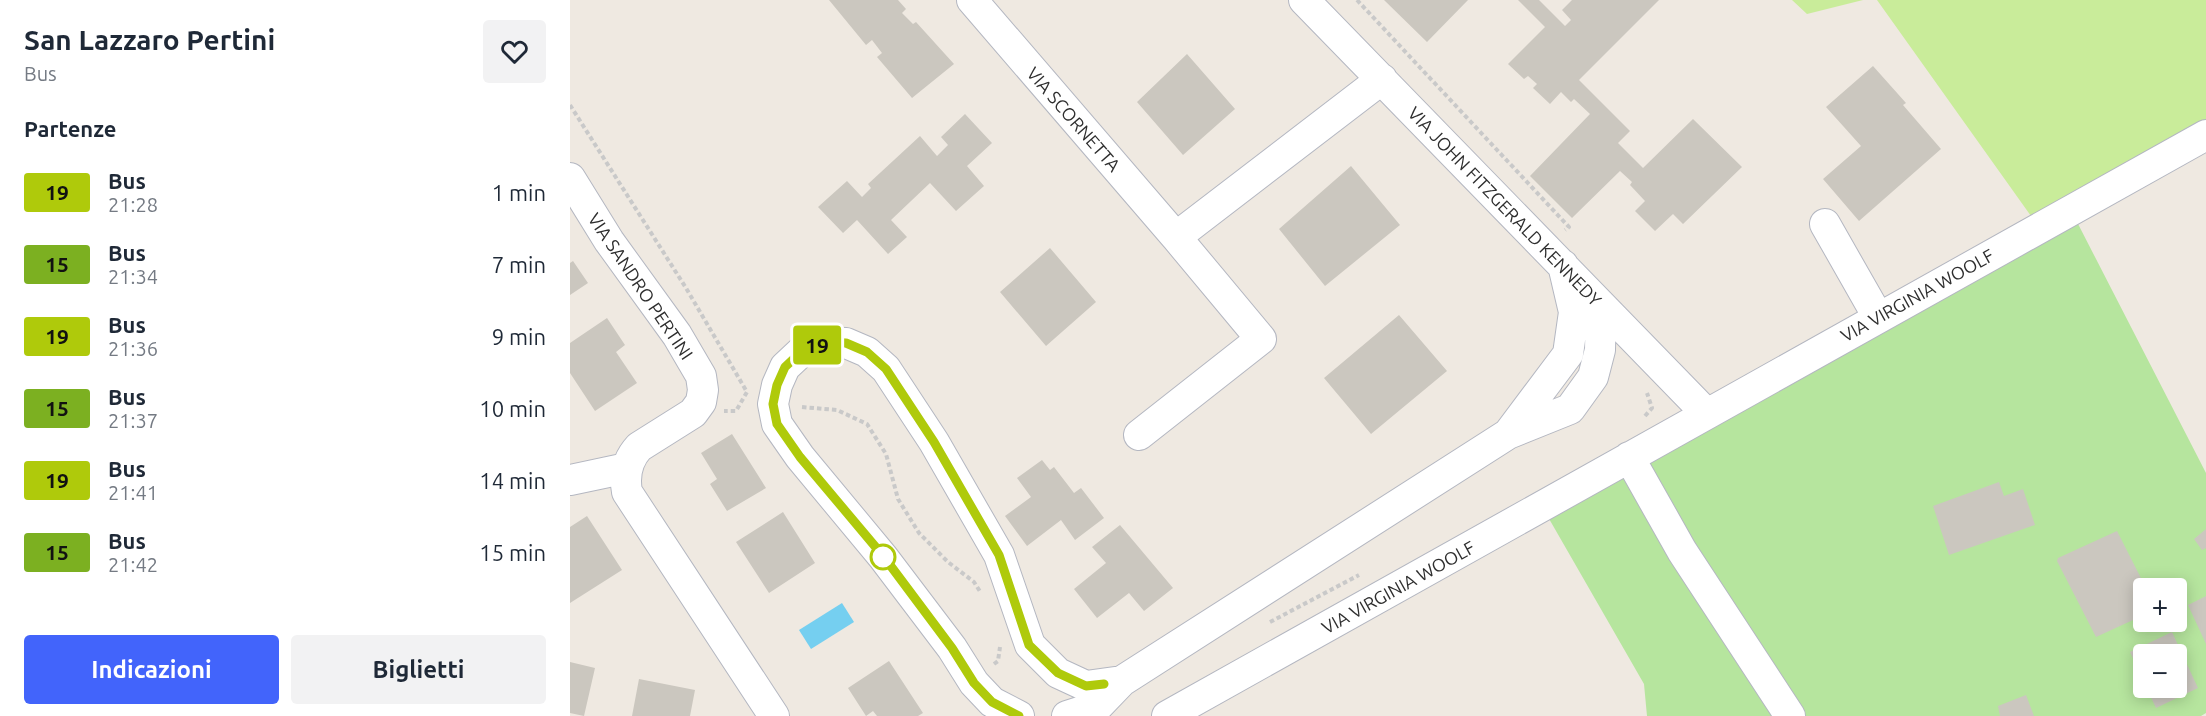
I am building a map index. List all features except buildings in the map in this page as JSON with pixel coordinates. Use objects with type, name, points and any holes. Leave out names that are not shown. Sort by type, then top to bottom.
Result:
[{"type":"street","name":"VIA SCORNETTA","points":[[972,0],[1261,339],[1139,435]]},
{"type":"street","name":"VIA JOHN FITZGERALD KENNEDY","points":[[1304,0],[1706,413]]},
{"type":"street","points":[[1176,237],[1382,79]]},
{"type":"street","name":"VIA VIRGINIA WOOLF","points":[[1167,716],[2206,135]]},
{"type":"street","name":"VIA SANDRO PERTINI","points":[[570,178],[609,241],[677,335],[702,376],[702,402],[693,413]]},
{"type":"street","points":[[1825,224],[1878,317]]},
{"type":"street","points":[[1508,434],[1568,354],[1574,312],[1563,265]]},
{"type":"street","points":[[1066,716],[1098,706],[1122,681],[1508,434],[1570,409],[1593,377],[1600,350],[1602,305]]},
{"type":"street","points":[[1019,716],[992,702],[974,683],[952,648],[884,557],[794,449],[760,398],[777,385],[785,367],[801,352],[822,342],[846,343],[867,352],[886,369],[934,442],[999,555],[1029,645],[1058,673],[1086,686],[1122,681]]},
{"type":"street","points":[[693,413],[639,447],[632,455],[625,481],[627,492],[774,716]]},
{"type":"street","points":[[1629,457],[1682,551],[1790,716]]},
{"type":"street","points":[[570,480],[627,468]]},
{"type":"street","points":[[755,687],[762,716]]},
{"type":"path","points":[[570,105],[686,288],[760,398]]},
{"type":"path","points":[[693,413],[736,411],[760,398],[837,410],[867,424],[886,454],[898,499],[919,532],[948,562],[974,582],[984,598]]},
{"type":"path","points":[[1269,622],[1363,572]]},
{"type":"path","points":[[974,683],[998,661],[1001,642]]},
{"type":"green space","points":[[1792,0],[1863,0],[1807,14]]},
{"type":"green space","points":[[1877,0],[2206,0],[2206,143],[2036,223]]},
{"type":"green space","points":[[2076,220],[2206,473],[2206,713],[2201,716],[1647,716],[1644,684],[1548,517]]},
{"type":"water","points":[[842,603],[854,622],[811,649],[799,630]]},
{"type":"bus line","name":"19","points":[[1019,716],[992,702],[974,683],[952,648],[884,557],[800,457],[777,424],[773,404],[777,385],[785,367],[801,352],[822,342],[846,343],[867,352],[886,369],[934,442],[999,555],[1029,645],[1058,673],[1086,686],[1104,684]]}]
